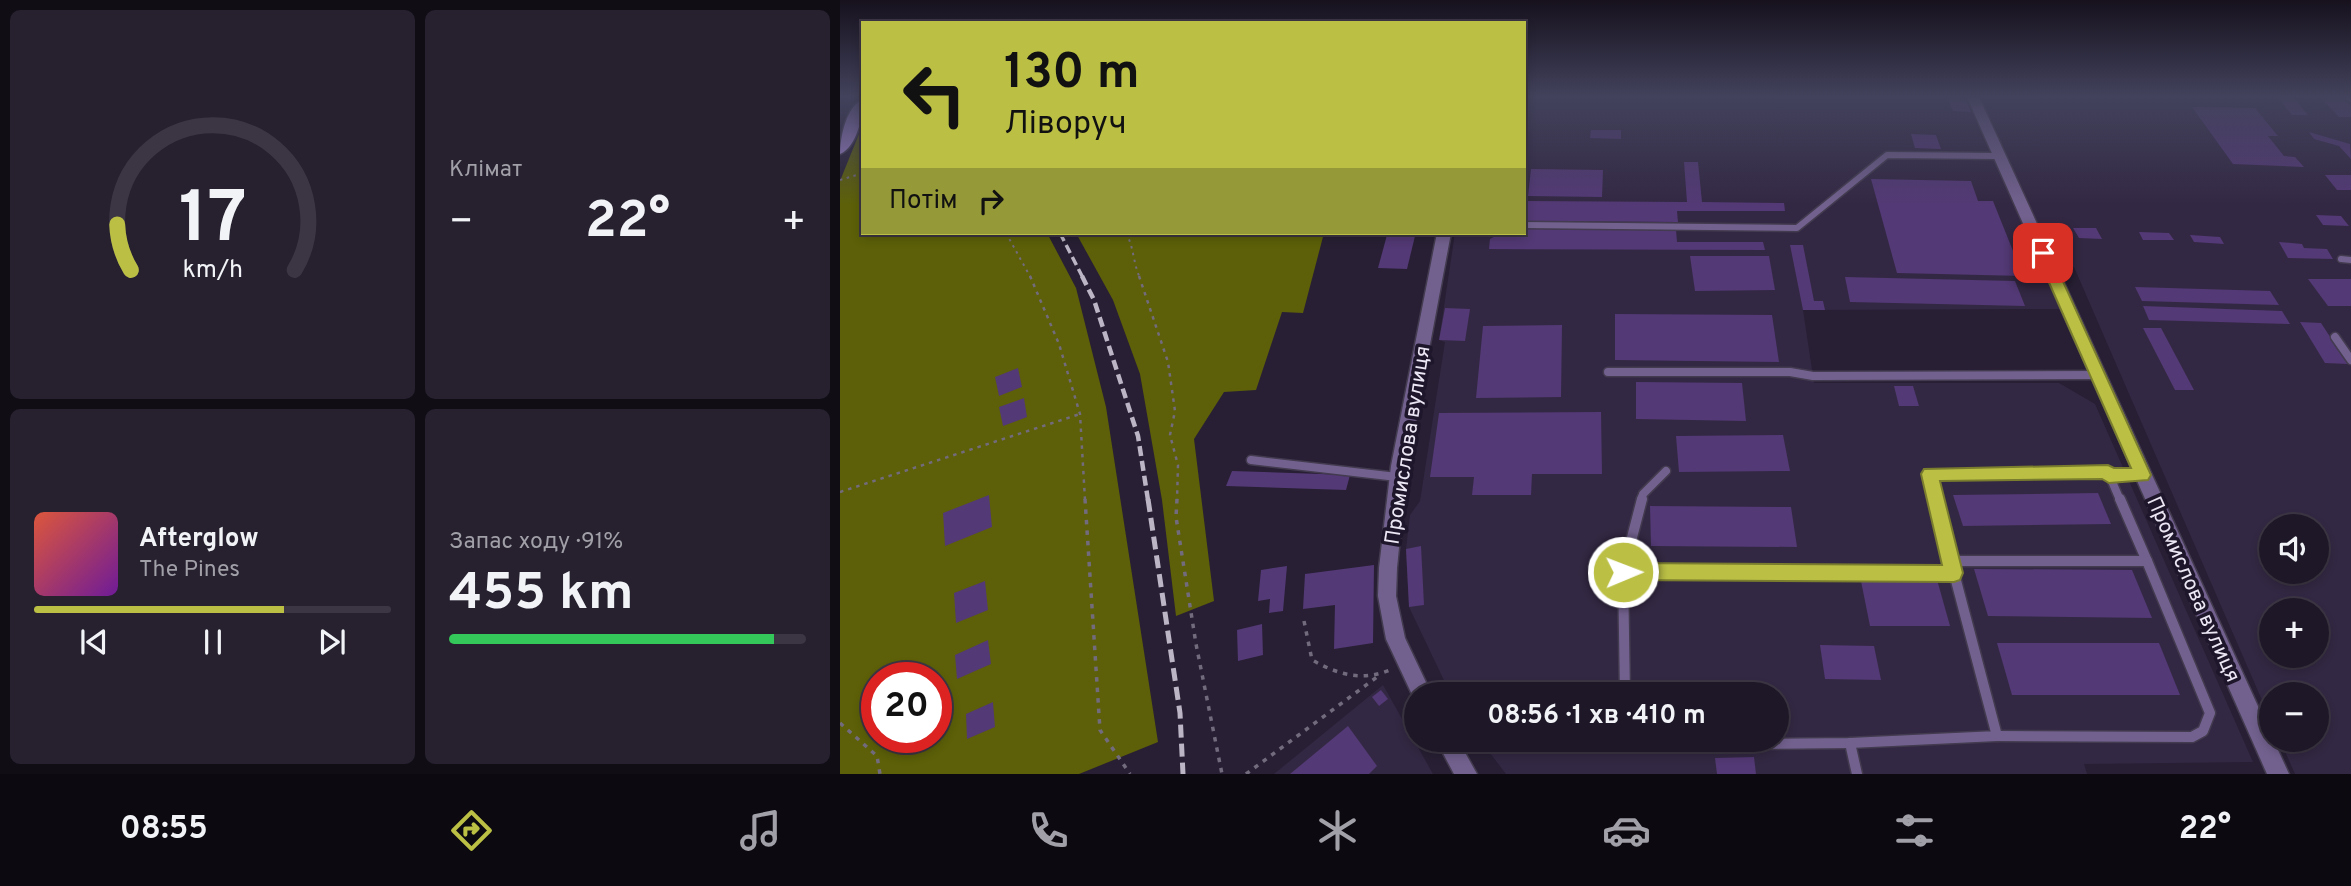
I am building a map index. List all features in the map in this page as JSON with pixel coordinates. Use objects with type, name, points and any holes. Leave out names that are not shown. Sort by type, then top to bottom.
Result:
[{"type":"main road","points":[[840,150],[848,133]]},
{"type":"street","name":"Промислова вулиця","points":[[1989,133],[2278,774]]},
{"type":"street","name":"Промислова вулиця","points":[[1415,682],[1396,639],[1387,596],[1397,477],[1444,235]]},
{"type":"street","points":[[1453,752],[1466,774]]},
{"type":"lane","points":[[1526,225],[1797,228],[1886,155],[1999,156]]},
{"type":"lane","points":[[2341,260],[2351,260]]},
{"type":"lane","points":[[2335,337],[2351,360]]},
{"type":"lane","points":[[1608,372],[1790,372],[1813,376],[2097,375]]},
{"type":"lane","points":[[1251,460],[1397,477]]},
{"type":"lane","points":[[1625,682],[1623,572],[1643,494],[1666,471]]},
{"type":"lane","points":[[1789,744],[1997,736],[2192,737],[2203,731],[2210,713],[2108,472],[1930,474],[1997,736]]},
{"type":"lane","points":[[2109,475],[2142,475]]},
{"type":"lane","points":[[1951,561],[2147,561]]},
{"type":"lane","points":[[1623,572],[1954,573]]},
{"type":"lane","points":[[1850,743],[1857,774]]},
{"type":"path","points":[[840,180],[861,174]]},
{"type":"path","points":[[1007,235],[1043,302],[1068,365],[1080,414],[1100,730],[1130,774]]},
{"type":"path","points":[[1127,235],[1132,244],[1133,262],[1148,298],[1168,362],[1175,411],[1170,435],[1178,465],[1176,517],[1196,644],[1222,774]]},
{"type":"path","points":[[840,492],[1080,414]]},
{"type":"path","points":[[1304,621],[1312,660],[1332,672],[1350,677],[1377,677]]},
{"type":"path","points":[[1246,774],[1377,677],[1405,662]]},
{"type":"path","points":[[840,723],[877,756],[880,774]]},
{"type":"shaded area","points":[[859,133],[861,235],[1048,235],[1076,288],[1106,407],[1158,742],[1079,774],[840,774],[840,181]]},
{"type":"shaded area","points":[[1526,133],[1982,133],[2063,309],[1803,310],[1814,383],[2059,383],[2095,404],[2253,762],[2084,764],[2087,774],[1506,774],[1489,752],[1789,752],[1789,682],[1445,682],[1409,607],[1406,549],[1410,515],[1420,501],[1445,342],[1439,340],[1455,235],[1526,235]]},
{"type":"shaded area","points":[[1993,133],[2351,133],[2351,774],[2295,774],[2285,752],[2329,752],[2329,682],[2259,682],[2259,693],[2074,267],[2060,267]]},
{"type":"shaded area","points":[[1077,235],[1323,235],[1303,313],[1282,312],[1256,390],[1224,392],[1194,439],[1214,601],[1176,616],[1162,500],[1140,374],[1113,300]]},
{"type":"shaded area","points":[[1383,685],[1404,722],[1404,752],[1421,752],[1433,774],[1274,774]]},
{"type":"building","points":[[1591,133],[1621,133],[1621,139],[1590,138]]},
{"type":"building","points":[[2211,133],[2276,133],[2278,136],[2268,136],[2284,156],[2295,157],[2304,167],[2233,164]]},
{"type":"building","points":[[2310,133],[2350,144],[2351,159],[2339,146],[2314,139]]},
{"type":"building","points":[[1911,134],[1936,135],[1941,149],[1915,148]]},
{"type":"building","points":[[1684,162],[1698,162],[1702,202],[1784,203],[1785,211],[1677,211],[1678,222],[1526,221],[1526,201],[1687,202]]},
{"type":"building","points":[[1531,169],[1603,170],[1602,197],[1528,196]]},
{"type":"building","points":[[2325,175],[2351,175],[2351,190],[2337,190]]},
{"type":"building","points":[[1871,179],[1971,181],[1978,201],[1993,201],[2023,276],[1897,273]]},
{"type":"building","points":[[2316,215],[2341,216],[2349,226],[2323,225]]},
{"type":"building","points":[[2073,228],[2096,228],[2102,239],[2079,238]]},
{"type":"building","points":[[1526,229],[1676,230],[1677,242],[1763,242],[1765,250],[1489,249],[1490,239],[1497,235],[1526,235]]},
{"type":"building","points":[[2043,229],[2056,229],[2066,250],[2053,249]]},
{"type":"building","points":[[2139,232],[2169,233],[2174,240],[2143,240]]},
{"type":"building","points":[[1387,235],[1415,236],[1407,269],[1378,268]]},
{"type":"building","points":[[2190,235],[2220,237],[2224,244],[2194,242]]},
{"type":"building","points":[[2279,242],[2302,244],[2304,248],[2327,249],[2333,259],[2288,258]]},
{"type":"building","points":[[1790,245],[1803,245],[1814,301],[1823,301],[1825,310],[1803,310]]},
{"type":"building","points":[[1690,256],[1769,256],[1775,290],[1695,291]]},
{"type":"building","points":[[1845,277],[2015,281],[2025,306],[1850,302]]},
{"type":"building","points":[[2308,279],[2351,279],[2351,306],[2328,306]]},
{"type":"building","points":[[2135,287],[2270,291],[2279,305],[2142,301]]},
{"type":"building","points":[[2143,306],[2282,311],[2290,324],[2149,320]]},
{"type":"building","points":[[1445,308],[1470,309],[1465,341],[1439,340]]},
{"type":"building","points":[[1615,314],[1772,315],[1779,362],[1615,360]]},
{"type":"building","points":[[2300,322],[2321,323],[2348,364],[2325,363]]},
{"type":"building","points":[[1562,325],[1561,397],[1476,398],[1483,326]]},
{"type":"building","points":[[2143,328],[2161,328],[2194,390],[2175,390]]},
{"type":"building","points":[[1018,368],[1022,387],[999,396],[995,377]]},
{"type":"building","points":[[1636,382],[1742,383],[1746,421],[1636,419]]},
{"type":"building","points":[[1894,386],[1913,386],[1919,406],[1899,406]]},
{"type":"building","points":[[1024,398],[1027,417],[1003,426],[999,407]]},
{"type":"building","points":[[1601,412],[1602,474],[1532,474],[1531,495],[1472,495],[1474,477],[1430,477],[1439,413]]},
{"type":"building","points":[[1783,435],[1790,471],[1679,472],[1676,436]]},
{"type":"building","points":[[1232,471],[1350,475],[1346,490],[1226,486]]},
{"type":"building","points":[[2098,493],[2111,524],[1963,526],[1953,495]]},
{"type":"building","points":[[989,495],[992,527],[945,546],[943,513]]},
{"type":"building","points":[[1650,506],[1791,507],[1797,547],[1651,546]]},
{"type":"building","points":[[1421,546],[1424,605],[1409,607],[1406,549]]},
{"type":"building","points":[[1374,565],[1373,643],[1334,649],[1335,605],[1303,609],[1305,574]]},
{"type":"building","points":[[1287,566],[1283,611],[1269,613],[1270,599],[1258,601],[1261,570]]},
{"type":"building","points":[[1974,569],[2132,570],[2152,618],[1988,616]]},
{"type":"building","points":[[1860,576],[1936,576],[1950,626],[1870,626]]},
{"type":"building","points":[[985,581],[988,610],[956,623],[954,593]]},
{"type":"building","points":[[1262,624],[1263,655],[1238,661],[1237,630]]},
{"type":"building","points":[[988,640],[991,664],[957,679],[955,655]]},
{"type":"building","points":[[1997,643],[2159,643],[2180,695],[2012,695]]},
{"type":"building","points":[[1820,645],[1874,646],[1881,680],[1825,679]]},
{"type":"building","points":[[1381,690],[1388,699],[1379,706],[1372,697]]},
{"type":"building","points":[[993,702],[995,727],[967,739],[966,714]]},
{"type":"building","points":[[1348,726],[1377,766],[1369,774],[1290,774]]},
{"type":"building","points":[[1754,757],[1756,774],[1717,774],[1715,758]]},
{"type":"railway","points":[[1061,235],[1083,278]]},
{"type":"railway","points":[[1083,278],[1094,300],[1138,436],[1148,500]]},
{"type":"railway","points":[[1148,499],[1180,713],[1183,774]]},
{"type":"route","points":[[1623,572],[1954,573],[1930,474],[2108,472],[2109,475],[2142,475],[2043,253]]}]
